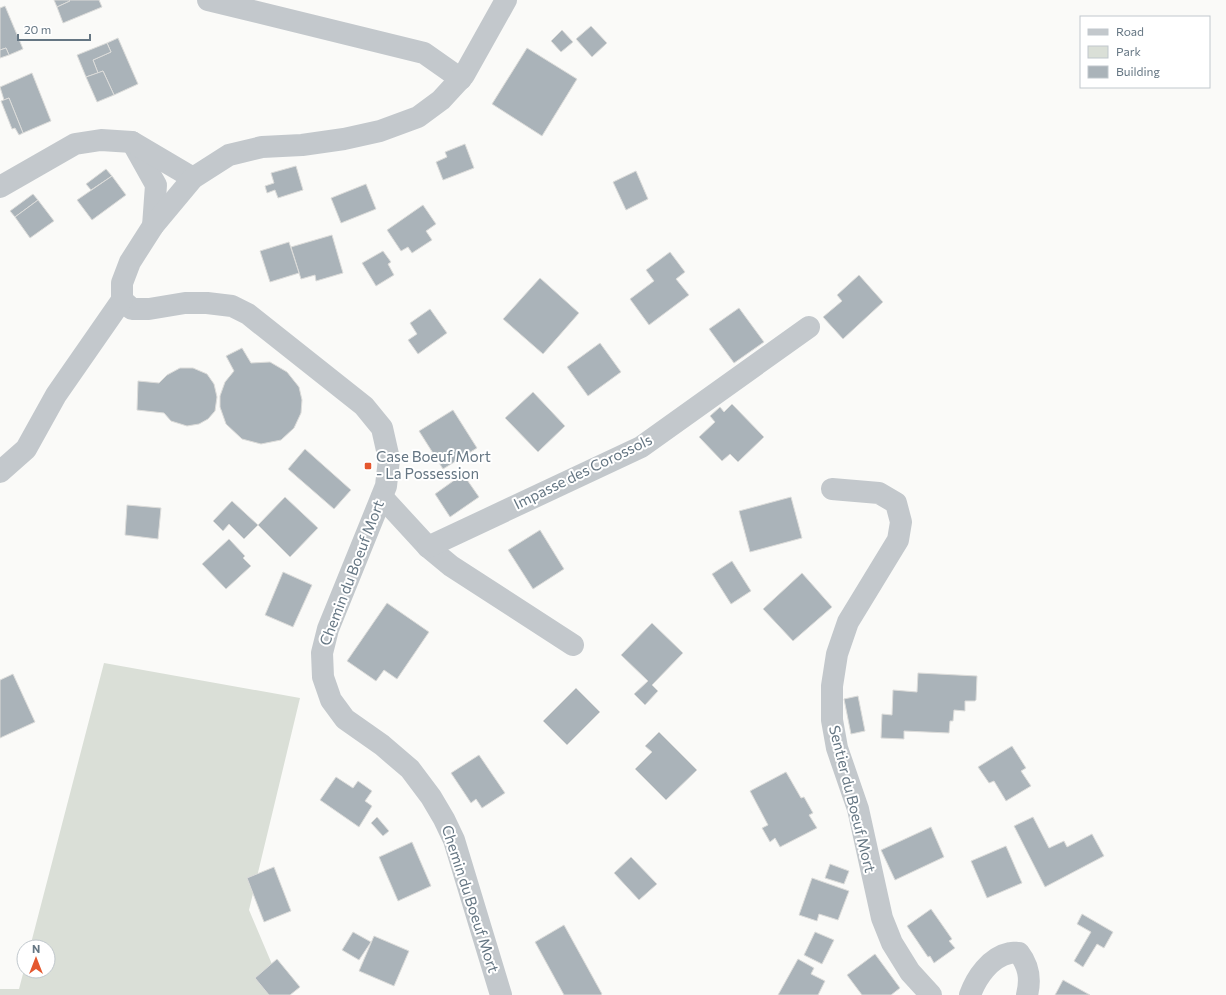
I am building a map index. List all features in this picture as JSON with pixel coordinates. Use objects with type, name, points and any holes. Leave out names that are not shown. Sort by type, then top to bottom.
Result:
[{"type":"street","points":[[208,0],[424,53],[461,79]]},
{"type":"street","points":[[0,472],[26,449],[56,395],[122,300],[122,283],[130,262],[153,226],[193,178],[229,155],[262,147],[302,145],[344,139],[380,131],[418,117],[441,100],[461,79],[506,0]]},
{"type":"street","points":[[0,187],[75,144],[101,140],[132,142],[193,178]]},
{"type":"street","points":[[132,142],[156,185],[153,226]]},
{"type":"street","name":"Chemin du Boeuf Mort","points":[[122,300],[132,309],[149,309],[185,304],[207,303],[232,306],[248,314],[364,406],[382,428],[389,458],[386,486],[328,629],[322,653],[323,677],[331,700],[345,718],[382,745],[410,769],[431,797],[444,819],[454,840],[501,995]]},
{"type":"street","name":"Impasse des Corossols","points":[[428,547],[641,447],[809,328]]},
{"type":"street","name":"Sentier du Boeuf Mort","points":[[832,489],[880,493],[896,503],[900,522],[898,540],[848,622],[837,654],[832,686],[832,720],[837,748],[858,809],[882,918],[892,943],[907,966],[931,995]]},
{"type":"street","points":[[382,497],[428,547],[451,566],[573,645]]},
{"type":"street","points":[[970,995],[972,987],[988,965],[1010,952],[1019,952],[1026,961],[1028,972],[1028,988],[1026,995]]},
{"type":"green space","points":[[104,663],[300,698],[249,910],[285,995],[0,995],[0,989],[19,989],[22,979],[56,979],[56,939],[32,939]]},
{"type":"building","points":[[54,0],[69,0],[70,1],[57,7]]},
{"type":"building","points":[[69,0],[99,0],[102,7],[63,23],[57,7],[70,1]]},
{"type":"building","points":[[5,6],[23,49],[9,55],[6,48],[0,50],[0,8]]},
{"type":"building","points":[[591,26],[607,43],[592,57],[576,39]]},
{"type":"building","points":[[562,30],[573,42],[561,52],[551,41]]},
{"type":"building","points":[[118,38],[138,84],[114,95],[103,71],[98,73],[93,60],[111,52],[107,43]]},
{"type":"building","points":[[107,43],[111,52],[93,60],[98,73],[86,77],[77,55]]},
{"type":"building","points":[[6,48],[9,55],[0,58],[0,50]]},
{"type":"building","points":[[527,48],[577,79],[542,136],[492,104]]},
{"type":"building","points":[[103,71],[114,95],[97,102],[86,77]]},
{"type":"building","points":[[32,73],[51,121],[23,133],[9,98],[4,100],[0,87]]},
{"type":"building","points":[[9,98],[23,133],[19,135],[15,128],[12,129],[1,101]]},
{"type":"building","points":[[465,144],[474,168],[443,180],[436,162],[447,157],[445,152]]},
{"type":"building","points":[[296,166],[303,190],[278,198],[275,190],[267,193],[265,186],[274,183],[271,173]]},
{"type":"building","points":[[106,169],[112,176],[91,190],[86,184]]},
{"type":"building","points":[[636,171],[648,199],[626,210],[613,182]]},
{"type":"building","points":[[112,176],[126,195],[92,220],[77,200]]},
{"type":"building","points":[[366,184],[376,209],[341,223],[331,198]]},
{"type":"building","points":[[33,194],[38,200],[15,217],[10,211]]},
{"type":"building","points":[[38,200],[54,221],[30,238],[15,217]]},
{"type":"building","points":[[423,205],[436,224],[426,231],[432,240],[412,253],[408,247],[401,251],[387,230]]},
{"type":"building","points":[[332,235],[343,273],[316,281],[315,275],[301,279],[291,247]]},
{"type":"building","points":[[289,242],[299,273],[270,282],[260,251]]},
{"type":"building","points":[[383,251],[391,262],[388,264],[394,275],[376,286],[362,263]]},
{"type":"building","points":[[670,252],[685,272],[676,279],[689,295],[649,325],[630,299],[654,281],[646,270]]},
{"type":"building","points":[[859,275],[883,302],[843,339],[823,317],[842,301],[837,295]]},
{"type":"building","points":[[540,278],[579,313],[543,354],[503,319]]},
{"type":"building","points":[[739,308],[764,342],[734,363],[709,329]]},
{"type":"building","points":[[430,309],[447,333],[418,354],[408,340],[417,334],[410,323]]},
{"type":"building","points":[[600,343],[621,372],[588,396],[567,367]]},
{"type":"building","points":[[242,348],[251,363],[270,362],[287,372],[299,387],[302,400],[301,413],[294,428],[281,440],[261,444],[242,439],[226,424],[220,407],[220,396],[225,382],[234,371],[226,356]]},
{"type":"building","points":[[180,368],[193,368],[207,374],[214,384],[217,397],[215,411],[208,419],[199,424],[187,426],[171,421],[164,413],[137,410],[138,381],[159,383],[167,375]]},
{"type":"building","points":[[533,392],[565,426],[538,452],[505,418]]},
{"type":"building","points":[[732,404],[764,437],[738,462],[730,454],[722,461],[699,437],[715,422],[710,416],[720,407],[724,412]]},
{"type":"building","points":[[453,410],[477,448],[443,469],[419,431]]},
{"type":"building","points":[[305,449],[351,490],[334,509],[288,469]]},
{"type":"building","points":[[463,474],[479,497],[450,517],[435,494]]},
{"type":"building","points":[[285,497],[318,528],[290,557],[258,525]]},
{"type":"building","points":[[791,497],[802,538],[750,552],[739,511]]},
{"type":"building","points":[[232,501],[258,525],[244,539],[229,524],[223,531],[213,521]]},
{"type":"building","points":[[127,505],[161,508],[158,539],[125,535]]},
{"type":"building","points":[[540,530],[564,569],[533,589],[508,550]]},
{"type":"building","points":[[229,539],[245,556],[243,558],[251,566],[226,589],[202,564]]},
{"type":"building","points":[[732,561],[751,591],[731,604],[712,574]]},
{"type":"building","points":[[283,572],[312,585],[293,627],[265,615]]},
{"type":"building","points":[[802,573],[832,607],[793,641],[763,609]]},
{"type":"building","points":[[387,603],[429,632],[397,679],[384,670],[376,681],[347,661]]},
{"type":"building","points":[[652,623],[683,653],[652,685],[658,691],[645,705],[634,694],[648,681],[621,655]]},
{"type":"building","points":[[918,673],[977,676],[976,700],[965,701],[965,711],[954,710],[953,721],[950,721],[949,733],[904,731],[904,739],[881,738],[882,714],[892,715],[893,690],[917,692]]},
{"type":"building","points":[[13,674],[35,722],[0,738],[0,680]]},
{"type":"building","points":[[576,688],[600,712],[567,745],[543,721]]},
{"type":"building","points":[[858,696],[865,731],[851,734],[844,699]]},
{"type":"building","points":[[659,732],[697,770],[666,800],[635,769],[652,752],[645,746]]},
{"type":"building","points":[[1012,746],[1026,768],[1021,771],[1031,786],[1006,801],[994,781],[989,783],[978,767]]},
{"type":"building","points":[[479,755],[505,793],[482,808],[476,799],[471,803],[451,773]]},
{"type":"building","points":[[786,772],[801,798],[804,797],[813,813],[809,815],[817,828],[780,847],[775,838],[770,842],[762,828],[768,825],[750,791]]},
{"type":"building","points":[[336,777],[353,788],[358,781],[372,791],[365,801],[372,806],[359,827],[320,800]]},
{"type":"building","points":[[377,817],[389,831],[383,836],[371,823]]},
{"type":"building","points":[[1033,817],[1049,848],[1064,841],[1067,847],[1092,834],[1104,856],[1045,887],[1014,826]]},
{"type":"building","points":[[931,827],[944,857],[895,880],[881,850]]},
{"type":"building","points":[[412,842],[431,886],[398,901],[379,857]]},
{"type":"building","points":[[1006,846],[1022,883],[987,898],[971,861]]},
{"type":"building","points":[[631,857],[657,884],[639,900],[614,873]]},
{"type":"building","points":[[830,864],[849,871],[844,884],[825,878]]},
{"type":"building","points":[[274,867],[291,911],[264,922],[247,878]]},
{"type":"building","points":[[812,878],[849,891],[838,920],[819,914],[817,921],[799,915]]},
{"type":"building","points":[[931,909],[952,939],[949,941],[955,948],[934,963],[930,956],[928,957],[907,926]]},
{"type":"building","points":[[1082,914],[1113,932],[1104,948],[1097,944],[1083,967],[1074,961],[1091,932],[1077,924]]},
{"type":"building","points":[[564,925],[602,994],[601,995],[564,995],[535,942]]},
{"type":"building","points":[[353,932],[371,942],[359,960],[342,950]]},
{"type":"building","points":[[815,932],[834,940],[822,964],[804,955]]},
{"type":"building","points":[[374,936],[409,951],[394,986],[359,971]]},
{"type":"building","points":[[875,954],[900,988],[891,995],[862,995],[847,975]]},
{"type":"building","points":[[277,959],[300,987],[290,995],[269,995],[255,978]]},
{"type":"building","points":[[798,959],[814,968],[811,974],[825,981],[818,995],[778,995]]},
{"type":"building","points":[[1063,980],[1090,995],[1055,995]]},
{"type":"place","name":"Case Boeuf Mort - La Possession","points":[[368,466]]}]
